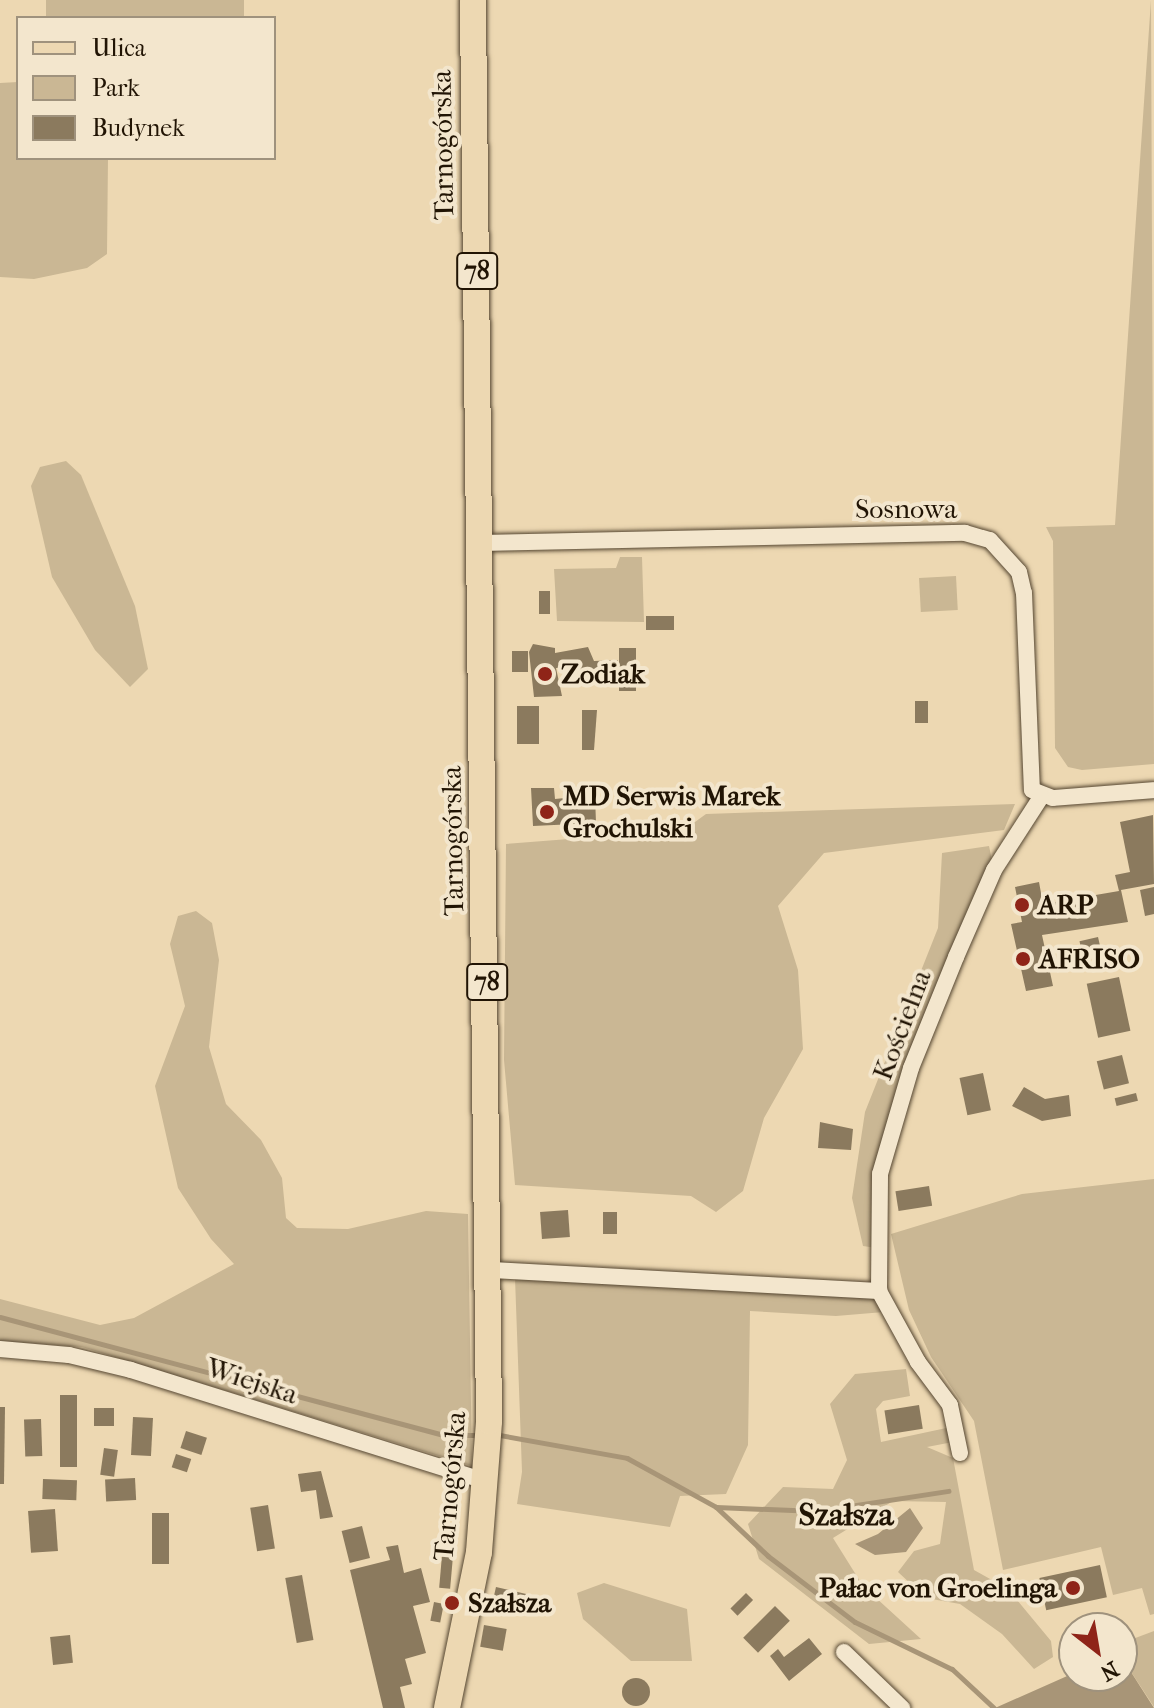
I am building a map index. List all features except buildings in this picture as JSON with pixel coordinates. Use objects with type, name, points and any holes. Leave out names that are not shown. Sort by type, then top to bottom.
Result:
[{"type":"main road","name":"Tarnogórska","points":[[447,1708],[479,1552],[489,1421],[491,1270],[473,0]]},
{"type":"main road","name":"Tarnogórska","points":[[455,1679],[458,1708]]},
{"type":"street","name":"Sosnowa","points":[[481,543],[965,533],[990,540],[1019,572],[1024,593],[1028,781],[1041,797]]},
{"type":"street","points":[[1041,797],[1154,790]]},
{"type":"street","name":"Kościelna","points":[[960,1453],[950,1405],[913,1362],[879,1291],[880,1174],[897,1110],[994,870],[1041,797]]},
{"type":"street","points":[[491,1270],[879,1291]]},
{"type":"street","name":"Wiejska","points":[[0,1349],[69,1355],[131,1370],[486,1469]]},
{"type":"street","points":[[844,1652],[902,1708]]},
{"type":"green space","points":[[46,0],[244,0],[244,16],[46,16]]},
{"type":"green space","points":[[1151,0],[1154,764],[1082,770],[1068,767],[1055,748],[1053,541],[1046,527],[1115,525]]},
{"type":"green space","points":[[16,82],[16,160],[108,160],[107,254],[87,268],[34,279],[0,277],[0,83]]},
{"type":"green space","points":[[66,461],[81,475],[135,606],[148,669],[130,687],[95,650],[52,577],[31,486],[40,467]]},
{"type":"green space","points":[[620,557],[642,557],[644,622],[557,621],[554,569],[616,568]]},
{"type":"green space","points":[[956,576],[958,610],[921,612],[919,578]]},
{"type":"green space","points":[[1015,804],[1004,830],[824,853],[778,906],[798,970],[803,1049],[764,1118],[743,1191],[716,1212],[691,1196],[515,1185],[504,1060],[506,844],[684,830],[706,814]]},
{"type":"green space","points":[[989,846],[994,870],[883,1155],[883,1249],[863,1246],[852,1198],[865,1112],[938,928],[942,853]]},
{"type":"green space","points":[[196,911],[212,923],[219,960],[209,1047],[226,1104],[261,1140],[282,1178],[286,1218],[297,1228],[348,1229],[426,1211],[468,1214],[472,1466],[82,1347],[0,1341],[0,1299],[100,1325],[134,1318],[234,1264],[211,1239],[178,1188],[155,1086],[185,1006],[170,944],[178,916]]},
{"type":"green space","points":[[1154,1179],[1154,1614],[1150,1615],[1142,1588],[1113,1595],[1101,1547],[1003,1570],[974,1421],[931,1357],[909,1310],[891,1234],[1022,1194]]},
{"type":"green space","points":[[515,1278],[875,1294],[884,1312],[836,1316],[750,1311],[748,1445],[726,1494],[680,1496],[670,1527],[517,1504],[522,1472]]},
{"type":"green space","points":[[906,1369],[910,1396],[883,1401],[876,1409],[881,1442],[951,1427],[953,1442],[927,1447],[953,1458],[974,1570],[1008,1589],[1051,1641],[1053,1657],[1034,1669],[1002,1634],[960,1604],[926,1598],[898,1572],[914,1551],[940,1544],[946,1502],[893,1501],[833,1538],[863,1586],[921,1639],[869,1644],[759,1559],[748,1524],[783,1487],[833,1489],[847,1460],[830,1404],[855,1374]]},
{"type":"green space","points":[[604,1583],[687,1609],[692,1661],[631,1661],[583,1619],[577,1593]]},
{"type":"green space","points":[[1154,1631],[1154,1707],[1138,1682],[1138,1637]]},
{"type":"shaded area","points":[[910,1508],[923,1528],[906,1552],[875,1555],[855,1544],[878,1534]]},
{"type":"shaded area","points":[[1058,1680],[1058,1692],[1138,1692],[1138,1683],[1154,1708],[995,1708]]},
{"type":"waterway","points":[[0,1317],[444,1435],[480,1435]]},
{"type":"waterway","points":[[494,1434],[627,1458],[716,1507],[768,1556],[855,1622],[952,1669],[994,1708]]},
{"type":"waterway","points":[[716,1507],[817,1511],[948,1491]]},
{"type":"place","name":"Zodiak","points":[[545,674]]},
{"type":"place","name":"MD Serwis Marek Grochulski","points":[[547,812]]},
{"type":"place","name":"ARP","points":[[1022,905]]},
{"type":"place","name":"AFRISO","points":[[1023,959]]},
{"type":"place","name":"Pałac von Groelinga","points":[[1073,1588]]},
{"type":"place","name":"Szałsza","points":[[452,1603]]},
{"type":"district","name":"Szałsza","points":[[846,1515]]}]
